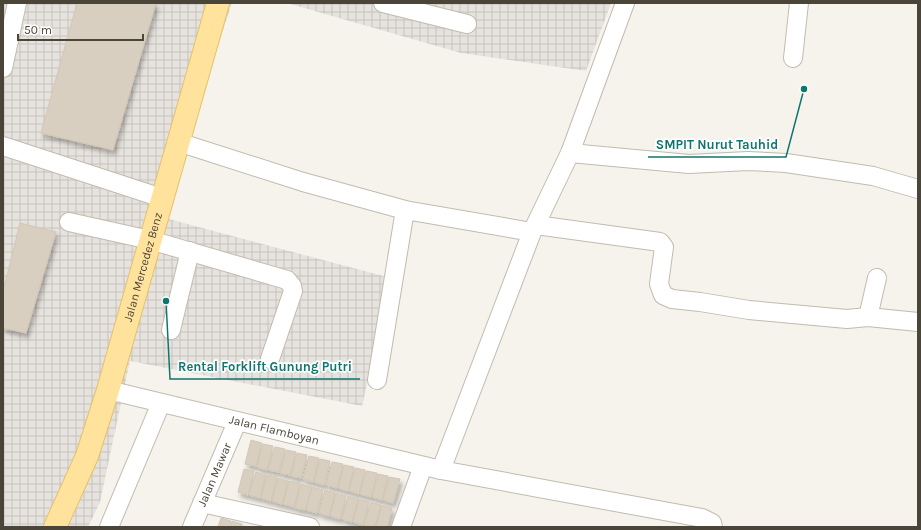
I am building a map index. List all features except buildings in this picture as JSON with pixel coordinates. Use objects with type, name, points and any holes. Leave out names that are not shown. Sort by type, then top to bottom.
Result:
[{"type":"main road","name":"Jalan Mercedez Benz","points":[[55,527],[87,456],[108,390],[218,3]]},
{"type":"street","points":[[3,68],[16,3]]},
{"type":"street","points":[[384,3],[467,24]]},
{"type":"street","points":[[441,470],[534,229],[570,153],[625,3]]},
{"type":"street","points":[[793,58],[799,3]]},
{"type":"street","points":[[178,142],[303,182],[405,210],[534,229],[660,242],[664,247],[659,284],[663,295],[672,299],[749,310],[847,319],[868,318],[918,322]]},
{"type":"street","points":[[3,146],[162,198]]},
{"type":"street","points":[[570,153],[689,164],[748,162],[786,163],[873,176],[918,190]]},
{"type":"street","points":[[377,380],[405,210]]},
{"type":"street","points":[[68,222],[150,240],[290,282],[293,291],[270,360]]},
{"type":"street","points":[[171,330],[190,251]]},
{"type":"street","points":[[868,318],[877,278]]},
{"type":"street","name":"Jalan Flamboyan","points":[[108,390],[441,470],[702,518],[712,523],[713,527]]},
{"type":"street","points":[[109,527],[161,403]]},
{"type":"street","name":"Jalan Mawar","points":[[192,527],[237,422]]},
{"type":"street","points":[[401,527],[423,466]]},
{"type":"street","points":[[202,503],[310,527]]},
{"type":"shaded area","points":[[3,3],[232,3],[161,217],[391,278],[362,406],[130,361],[100,502],[88,527],[3,527]]},
{"type":"shaded area","points":[[287,3],[611,3],[586,71],[461,53]]},
{"type":"place","name":"SMPIT Nurut Tauhid","points":[[804,89]]},
{"type":"place","name":"Rental Forklift Gunung Putri","points":[[166,301]]}]
